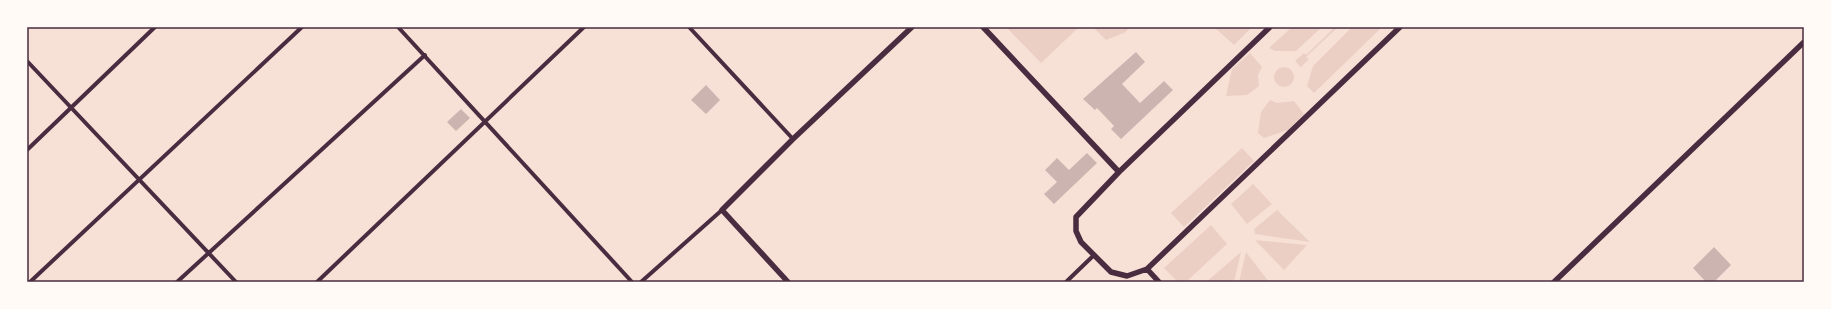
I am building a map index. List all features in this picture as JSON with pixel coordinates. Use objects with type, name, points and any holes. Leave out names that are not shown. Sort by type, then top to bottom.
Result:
[{"type":"main road","points":[[788,282],[722,210],[793,139],[912,27]]},
{"type":"main road","points":[[983,27],[1119,172]]},
{"type":"main road","points":[[1270,27],[1119,172],[1076,217],[1077,235],[1093,256],[1111,272],[1118,275],[1131,275],[1147,269],[1400,27]]},
{"type":"main road","points":[[1554,282],[1804,42]]},
{"type":"main road","points":[[1147,269],[1159,282]]},
{"type":"street","points":[[27,150],[155,27]]},
{"type":"street","points":[[30,282],[302,27]]},
{"type":"street","points":[[398,27],[632,282]]},
{"type":"street","points":[[317,282],[584,27]]},
{"type":"street","points":[[689,27],[793,139]]},
{"type":"street","points":[[176,282],[425,55]]},
{"type":"street","points":[[27,61],[236,282]]},
{"type":"street","points":[[641,282],[722,210]]},
{"type":"street","points":[[1066,282],[1093,256]]},
{"type":"shaded area","points":[[1006,27],[1079,27],[1041,63]]},
{"type":"shaded area","points":[[1093,27],[1131,27],[1124,33],[1106,40]]},
{"type":"shaded area","points":[[1214,27],[1252,27],[1234,45]]},
{"type":"shaded area","points":[[1292,27],[1322,27],[1296,51],[1275,51],[1269,48]]},
{"type":"shaded area","points":[[1335,27],[1338,27],[1306,57],[1309,59],[1301,67],[1295,61],[1304,53],[1306,55]]},
{"type":"shaded area","points":[[1352,27],[1382,27],[1314,93],[1307,86],[1313,66]]},
{"type":"shaded area","points":[[1250,53],[1262,67],[1258,75],[1259,86],[1247,95],[1226,96],[1232,69]]},
{"type":"shaded area","points":[[1284,67],[1291,70],[1294,77],[1291,84],[1284,87],[1277,84],[1274,77],[1277,70]]},
{"type":"shaded area","points":[[1270,100],[1277,103],[1294,101],[1304,114],[1288,130],[1264,138],[1258,133],[1261,112]]},
{"type":"shaded area","points":[[1242,148],[1254,161],[1184,227],[1171,213]]},
{"type":"shaded area","points":[[1253,184],[1272,204],[1247,224],[1231,204]]},
{"type":"shaded area","points":[[1277,210],[1310,242],[1255,234],[1254,229]]},
{"type":"shaded area","points":[[1211,225],[1227,244],[1186,282],[1178,282],[1164,268]]},
{"type":"shaded area","points":[[1255,240],[1307,245],[1284,270]]},
{"type":"shaded area","points":[[1241,252],[1234,282],[1206,282]]},
{"type":"shaded area","points":[[1246,252],[1269,282],[1239,282]]},
{"type":"building","points":[[1136,52],[1145,62],[1122,84],[1140,103],[1164,81],[1173,90],[1121,139],[1111,129],[1114,126],[1097,108],[1095,110],[1083,99]]},
{"type":"building","points":[[706,85],[720,100],[706,114],[691,100]]},
{"type":"building","points":[[461,109],[470,118],[456,131],[447,122]]},
{"type":"building","points":[[1087,153],[1097,163],[1054,204],[1044,194],[1057,182],[1045,170],[1057,158],[1069,170]]},
{"type":"building","points":[[1714,247],[1731,265],[1714,282],[1706,282],[1693,268]]}]
